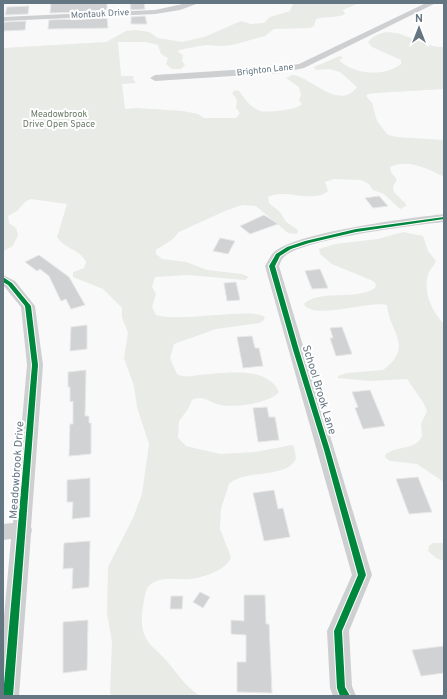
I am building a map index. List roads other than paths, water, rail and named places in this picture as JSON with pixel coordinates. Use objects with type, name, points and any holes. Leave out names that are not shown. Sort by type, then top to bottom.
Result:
[{"type":"street","name":"Montauk Drive","points":[[3,19],[155,12],[195,3]]},
{"type":"street","name":"Brighton Lane","points":[[155,78],[280,70],[301,66],[432,3]]},
{"type":"street","name":"School Brook Lane","points":[[345,696],[341,688],[338,631],[362,575],[327,450],[272,266],[278,255],[298,245],[343,234],[444,218]]},
{"type":"street","name":"Meadowbrook Drive","points":[[3,279],[10,284],[28,306],[36,365],[8,696]]},
{"type":"street","points":[[3,532],[22,530]]},
{"type":"park label","name":"Meadowbrook Drive Open Space","points":[[59,120]]}]
